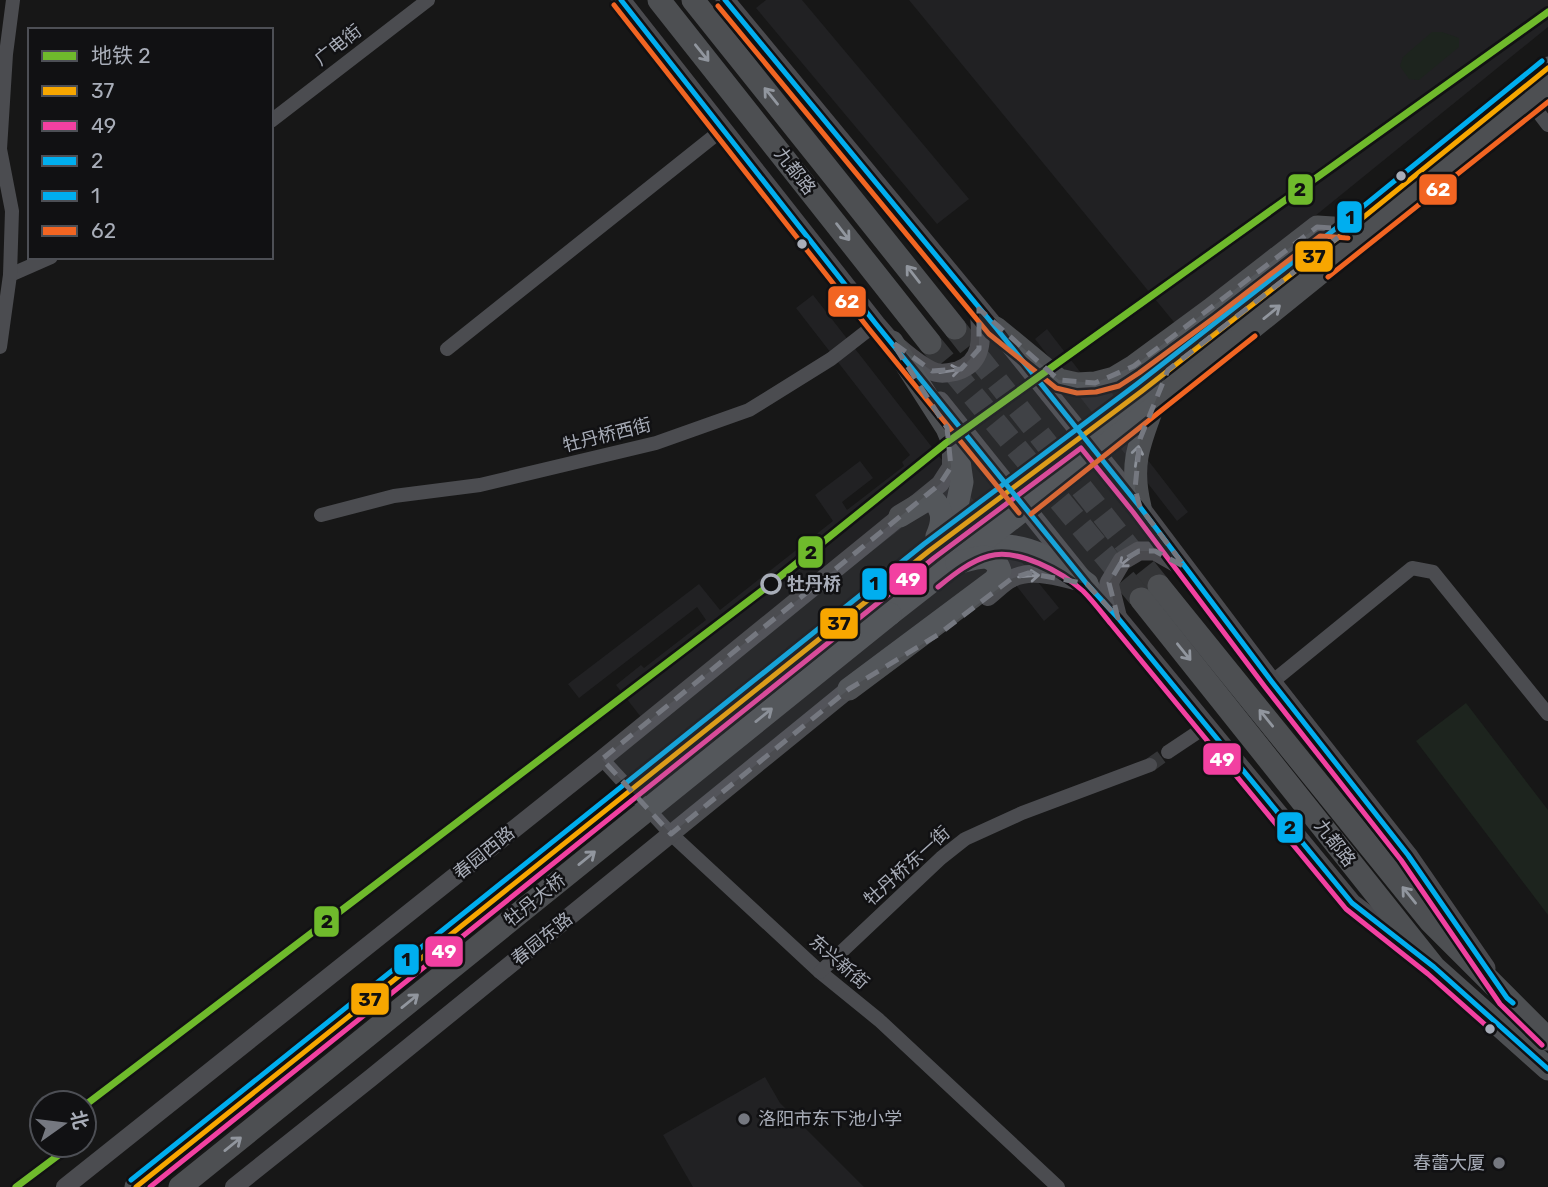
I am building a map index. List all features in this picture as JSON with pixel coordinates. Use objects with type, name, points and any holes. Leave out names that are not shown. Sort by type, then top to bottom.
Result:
[{"type":"main road","points":[[621,0],[876,324],[1087,584],[1353,903],[1434,967]]},
{"type":"main road","name":"九都路","points":[[659,0],[930,343]]},
{"type":"main road","name":"九都路","points":[[693,0],[955,328]]},
{"type":"main road","points":[[725,0],[1140,507],[1408,856],[1507,998]]},
{"type":"main road","points":[[929,551],[1019,498],[1089,444],[1548,68]]},
{"type":"main road","points":[[1089,444],[1153,408],[1540,97]]},
{"type":"main road","points":[[996,328],[1059,380],[1077,384],[1114,378],[1210,310],[1317,227],[1349,229]]},
{"type":"main road","points":[[891,342],[932,371],[944,374],[961,369],[971,363],[979,349],[982,338],[979,309]]},
{"type":"main road","points":[[891,342],[947,428],[958,454],[962,482],[955,515],[929,551]]},
{"type":"main road","points":[[1140,507],[1135,489],[1135,458],[1153,408]]},
{"type":"main road","points":[[954,563],[1019,498]]},
{"type":"main road","points":[[900,516],[925,501],[934,501],[940,507],[940,529],[929,551]]},
{"type":"main road","points":[[954,563],[990,547],[1020,547],[1054,561],[1087,584]]},
{"type":"main road","name":"牡丹大桥","points":[[136,1187],[929,551]]},
{"type":"main road","points":[[1118,618],[1109,583],[1122,561],[1139,551],[1155,551],[1185,567]]},
{"type":"main road","points":[[849,689],[995,580],[1000,571],[998,563],[984,556],[954,563]]},
{"type":"main road","name":"牡丹大桥","points":[[180,1187],[954,563]]},
{"type":"main road","name":"九都路","points":[[1548,1038],[1430,921],[1150,592],[1434,967],[1548,1069]]},
{"type":"street","points":[[0,347],[10,275],[12,211],[0,149],[6,54],[13,0]]},
{"type":"street","name":"广电街","points":[[273,119],[428,0]]},
{"type":"street","points":[[1540,97],[1548,125]]},
{"type":"street","points":[[447,349],[723,129]]},
{"type":"street","points":[[10,275],[46,259]]},
{"type":"street","name":"牡丹桥西街","points":[[321,515],[394,496],[480,485],[668,439],[750,410],[831,359],[876,324]]},
{"type":"street","name":"春园西路","points":[[65,1187],[602,759],[940,484],[951,467],[952,456],[947,428]]},
{"type":"street","points":[[1272,682],[1412,568],[1433,572],[1548,714]]},
{"type":"street","name":"春园东路","points":[[234,1187],[849,689],[939,634],[1012,579],[1028,573],[1087,584]]},
{"type":"street","points":[[1168,752],[1207,726]]},
{"type":"street","name":"东兴新街","points":[[602,759],[671,834],[820,972],[879,1020],[1058,1187]]},
{"type":"street","name":"牡丹桥东一街","points":[[820,972],[941,858],[965,839],[1022,813],[1150,765]]},
{"type":"highlighted area","points":[[1317,227],[1349,229],[1168,370],[1140,439],[1135,489],[1140,507],[1185,567],[1155,551],[1139,551],[1122,561],[1109,583],[1118,618],[1087,584],[1028,573],[1011,579],[939,634],[849,689],[671,834],[602,759],[940,484],[951,467],[947,428],[892,342],[932,371],[961,369],[979,349],[979,309],[1059,380],[1095,383],[1134,366]]},
{"type":"shaded area","points":[[766,0],[802,0],[969,199],[937,224],[756,8]]},
{"type":"shaded area","points":[[909,0],[1548,0],[1548,27],[1178,327]]},
{"type":"shaded area","points":[[1432,32],[1442,32],[1459,38],[1459,47],[1419,80],[1409,79],[1400,66],[1403,57]]},
{"type":"shaded area","points":[[813,295],[985,515],[1101,424],[1035,339],[1047,329],[1098,395],[1108,388],[1127,412],[1117,420],[1188,512],[1177,521],[1112,437],[995,529],[1059,608],[1044,621],[947,497],[936,505],[934,503],[673,706],[675,711],[651,730],[616,685],[641,665],[644,668],[706,620],[697,607],[579,698],[568,684],[699,584],[720,610],[833,521],[815,495],[860,461],[873,478],[842,502],[847,510],[904,466],[902,462],[910,455],[796,308]]},
{"type":"shaded area","points":[[1466,703],[1548,810],[1548,915],[1416,741]]},
{"type":"shaded area","name":"洛阳市东下池小学","points":[[765,1077],[780,1103],[864,1187],[693,1187],[663,1135]]},
{"type":"tunnel","points":[[955,328],[1159,586]]},
{"type":"tunnel","points":[[930,343],[1141,599]]},
{"type":"tunnel","points":[[1150,765],[1168,752]]},
{"type":"metro line","name":"2","points":[[98,1095],[772,583],[946,443],[1548,12]]},
{"type":"metro line","name":"2","points":[[16,1187],[53,1159]]},
{"type":"transit line","name":"2","points":[[621,0],[876,324],[1087,584],[1118,618],[1352,903],[1434,967],[1548,1069]]},
{"type":"transit line","name":"2","points":[[725,0],[1140,507],[1272,682],[1408,855],[1513,1003]]},
{"type":"transit line","name":"62","points":[[614,5],[869,329],[1019,513]]},
{"type":"transit line","name":"62","points":[[718,6],[989,334],[1056,388],[1077,393],[1096,392],[1119,386],[1215,317],[1320,236],[1348,238]]},
{"type":"transit line","name":"1","points":[[131,1180],[924,544],[1137,384],[1344,222],[1542,61]]},
{"type":"transit line","name":"37","points":[[136,1187],[929,551],[1142,391],[1548,68]]},
{"type":"transit line","name":"62","points":[[1328,277],[1548,102]]},
{"type":"transit line","name":"62","points":[[1031,514],[1255,336]]},
{"type":"transit line","name":"49","points":[[150,1187],[934,558],[1081,448],[1401,860],[1500,1004],[1542,1045]]},
{"type":"transit line","name":"49","points":[[938,587],[975,561],[1001,554],[1039,563],[1083,591],[1346,909],[1428,974],[1490,1029]]},
{"type":"place","name":"牡丹桥","points":[[771,584]]},
{"type":"place","name":"洛阳市东下池小学","points":[[744,1119]]},
{"type":"place","name":"春蕾大厦","points":[[1499,1163]]}]
